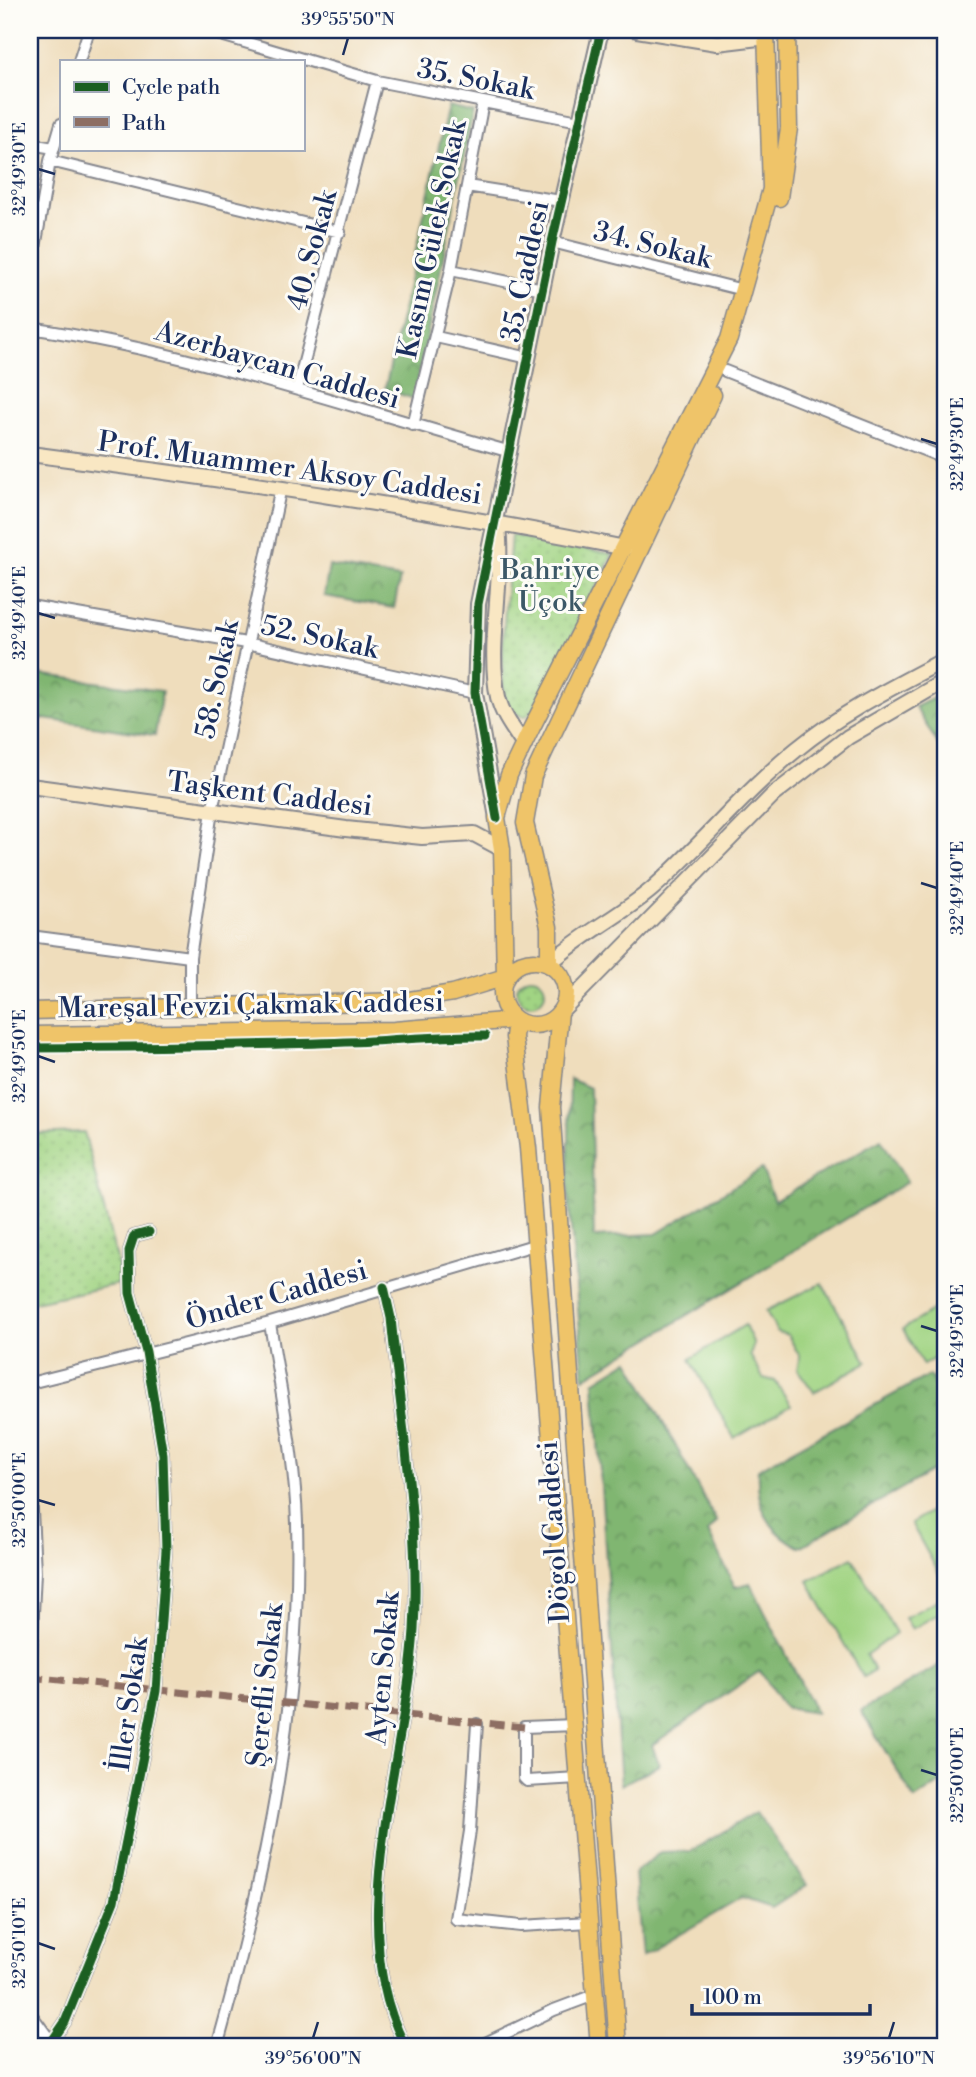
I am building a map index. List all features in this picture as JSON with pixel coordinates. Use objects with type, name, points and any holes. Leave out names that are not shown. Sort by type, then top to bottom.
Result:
[{"type":"main road","points":[[505,977],[512,969],[529,960],[549,964],[557,970],[565,985],[566,993],[560,1012],[542,1024],[531,1026],[516,1020],[505,1007],[502,997],[505,977],[502,849],[497,818],[509,775],[729,340],[771,189],[766,33],[785,30],[789,128],[779,201],[736,345],[533,776],[525,823],[549,927],[549,964]]},
{"type":"main road","points":[[524,745],[544,754]]},
{"type":"main road","name":"Mareşal Fevzi Çakmak Caddesi","points":[[30,1011],[403,1001],[453,993],[505,977]]},
{"type":"main road","name":"Dögol Caddesi","points":[[560,1012],[551,1107],[618,2047]]},
{"type":"main road","name":"Dögol Caddesi","points":[[516,1020],[514,1037],[527,1148],[599,2047]]},
{"type":"main road","name":"Mareşal Fevzi Çakmak Caddesi","points":[[30,1035],[380,1030],[516,1020]]},
{"type":"street","points":[[79,60],[89,30]]},
{"type":"street","name":"35. Sokak","points":[[204,30],[377,81],[579,121]]},
{"type":"street","name":"35. Caddesi","points":[[498,522],[552,242],[601,30]]},
{"type":"street","points":[[637,30],[717,43],[739,36],[766,33]]},
{"type":"street","name":"40. Sokak","points":[[297,389],[340,232],[377,81]]},
{"type":"street","name":"Kasım Gülek Sokak","points":[[413,425],[451,270],[483,102]]},
{"type":"street","points":[[30,277],[34,223],[60,127]]},
{"type":"street","points":[[30,144],[54,148]]},
{"type":"street","points":[[50,161],[340,232]]},
{"type":"street","points":[[467,186],[561,201]]},
{"type":"street","name":"34. Sokak","points":[[552,242],[743,290]]},
{"type":"street","points":[[451,270],[543,289]]},
{"type":"street","name":"Azerbaycan Caddesi","points":[[30,328],[92,337],[297,389],[511,452]]},
{"type":"street","points":[[436,337],[529,358]]},
{"type":"street","points":[[724,370],[934,454],[946,463]]},
{"type":"street","name":"Prof. Muammer Aksoy Caddesi","points":[[30,454],[281,487],[498,522],[625,548]]},
{"type":"street","name":"58. Sokak","points":[[190,1006],[190,957],[212,811],[281,487]]},
{"type":"street","points":[[497,818],[475,693],[478,604],[485,561],[498,522]]},
{"type":"street","points":[[498,522],[501,557],[496,637],[498,696],[509,722],[524,745]]},
{"type":"street","name":"52. Sokak","points":[[30,606],[246,643],[475,693]]},
{"type":"street","points":[[549,964],[571,943],[620,914],[653,888],[747,793],[823,728],[946,659]]},
{"type":"street","points":[[560,1012],[773,795],[848,737],[946,680]]},
{"type":"street","name":"Taşkent Caddesi","points":[[30,786],[422,837],[474,834],[502,849]]},
{"type":"street","points":[[30,936],[190,957]]},
{"type":"street","name":"İller Sokak","points":[[52,2046],[65,2022],[114,1901],[156,1691],[166,1550],[163,1455],[146,1352],[130,1293],[129,1251],[134,1237],[149,1232]]},
{"type":"street","name":"Önder Caddesi","points":[[30,1383],[270,1323],[384,1287],[534,1245]]},
{"type":"street","name":"Ayten Sokak","points":[[384,1287],[391,1318],[411,1525],[414,1629],[405,1715],[378,1880],[376,1919],[378,1964],[392,2023],[406,2047]]},
{"type":"street","name":"Şerefli Sokak","points":[[217,2047],[259,1889],[290,1704],[298,1623],[297,1520],[270,1323]]},
{"type":"street","points":[[30,1469],[35,1572],[30,1676]]},
{"type":"street","points":[[477,1724],[470,1831],[456,1919],[521,1926],[589,1922]]},
{"type":"street","points":[[575,1725],[524,1727],[524,1778],[527,1781],[578,1778]]},
{"type":"street","points":[[477,2047],[554,2010],[594,1995]]},
{"type":"street","points":[[30,2013],[52,2046]]},
{"type":"green space","points":[[448,106],[473,112],[414,399],[385,389]]},
{"type":"green space","name":"Bahriye Üçok","points":[[511,535],[613,554],[536,710],[524,717],[508,707],[504,692],[503,649]]},
{"type":"green space","points":[[329,566],[400,578],[394,608],[324,596]]},
{"type":"green space","points":[[30,673],[162,691],[155,735],[30,717]]},
{"type":"green space","points":[[946,692],[946,757],[915,707]]},
{"type":"green space","points":[[531,977],[541,981],[545,991],[541,1001],[531,1005],[521,1001],[517,991],[521,981]]},
{"type":"green space","points":[[570,1079],[590,1088],[594,1237],[656,1234],[762,1169],[774,1201],[881,1139],[907,1182],[584,1378],[568,1193]]},
{"type":"green space","points":[[84,1132],[123,1283],[30,1303],[30,1134]]},
{"type":"green space","points":[[822,1283],[867,1362],[814,1392],[797,1369],[800,1357],[788,1335],[777,1332],[766,1311]]},
{"type":"green space","points":[[946,1302],[946,1351],[923,1365],[903,1329]]},
{"type":"green space","points":[[745,1325],[754,1344],[750,1355],[763,1378],[775,1381],[791,1405],[734,1438],[690,1359]]},
{"type":"green space","points":[[629,1360],[717,1522],[708,1532],[735,1587],[750,1583],[816,1713],[785,1708],[760,1671],[652,1745],[659,1765],[621,1785],[594,1382]]},
{"type":"green space","points":[[946,1372],[946,1407],[931,1379]]},
{"type":"green space","points":[[929,1375],[946,1407],[946,1463],[800,1547],[779,1533],[766,1516],[762,1505],[758,1469]]},
{"type":"green space","points":[[941,1505],[946,1514],[946,1586],[911,1523]]},
{"type":"green space","points":[[852,1557],[896,1633],[866,1655],[874,1671],[863,1677],[808,1581]]},
{"type":"green space","points":[[937,1600],[943,1611],[912,1629],[905,1618]]},
{"type":"green space","points":[[946,1661],[946,1779],[915,1800],[861,1711]]},
{"type":"green space","points":[[756,1812],[807,1885],[772,1908],[742,1898],[642,1956],[635,1872],[661,1852],[691,1851]]},
{"type":"marked path","points":[[30,1677],[524,1727]]},
{"type":"cycle path","points":[[497,818],[475,693],[478,604],[552,242],[601,30]]},
{"type":"cycle path","points":[[30,1048],[267,1044],[485,1036]]},
{"type":"cycle path","points":[[48,2047],[65,2022],[114,1901],[156,1691],[166,1550],[163,1455],[146,1352],[130,1293],[129,1251],[134,1236],[149,1232]]},
{"type":"cycle path","points":[[384,1287],[391,1318],[412,1513],[415,1591],[409,1680],[383,1843],[378,1897],[379,1950],[387,2000],[406,2047]]}]
